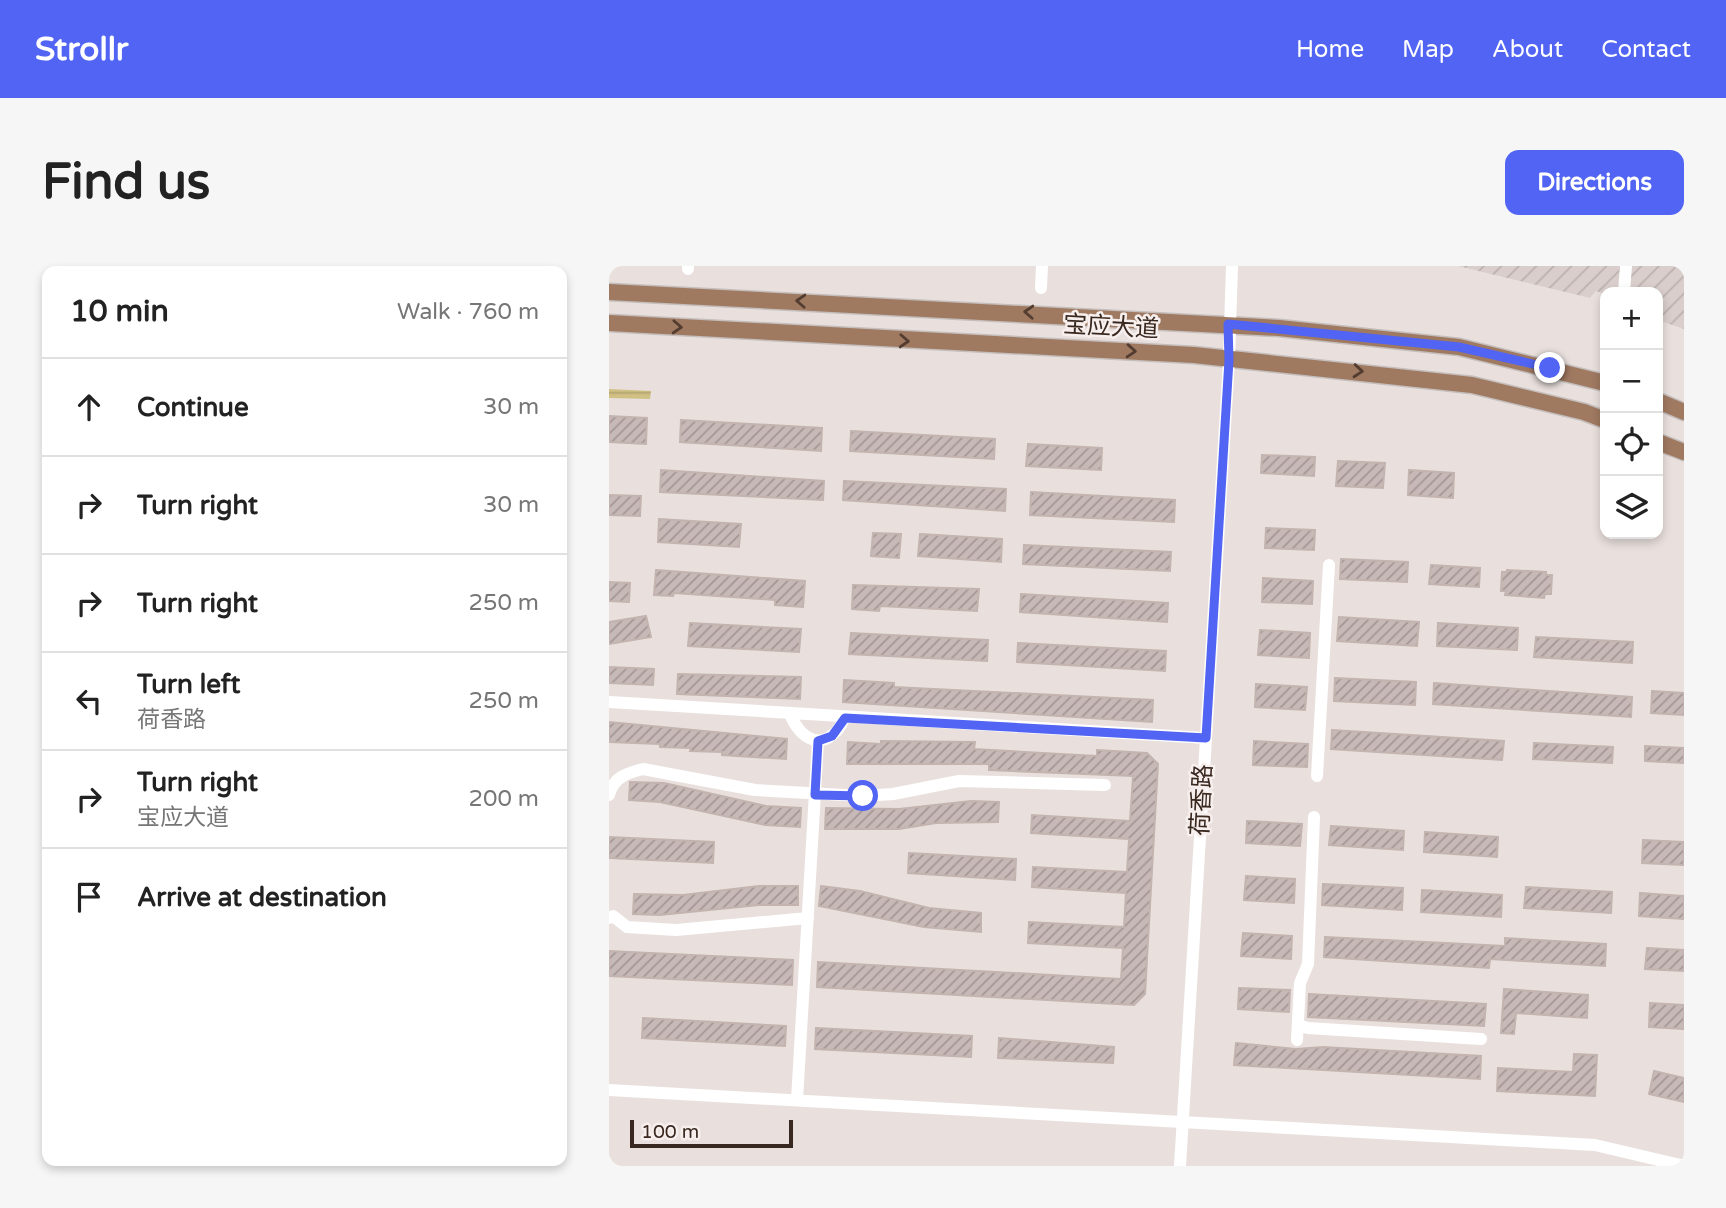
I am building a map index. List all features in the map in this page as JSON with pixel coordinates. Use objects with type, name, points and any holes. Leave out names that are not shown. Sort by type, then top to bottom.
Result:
[{"type":"main road","name":"宝应大道","points":[[609,292],[1228,324],[1459,347],[1600,382]]},
{"type":"main road","name":"宝应大道","points":[[609,323],[1194,355],[1472,385],[1600,418]]},
{"type":"main road","points":[[1663,403],[1684,412]]},
{"type":"main road","points":[[1663,444],[1684,452]]},
{"type":"street","points":[[1041,288],[1042,266]]},
{"type":"street","name":"荷香路","points":[[1180,1166],[1229,360],[1228,324],[1232,266]]},
{"type":"street","points":[[1624,287],[1626,266]]},
{"type":"street","points":[[1317,776],[1329,565]]},
{"type":"street","points":[[609,702],[1206,738]]},
{"type":"street","points":[[790,714],[804,736],[818,741],[832,736],[845,718]]},
{"type":"street","points":[[797,1100],[818,741]]},
{"type":"street","points":[[609,795],[610,790],[626,773],[643,769],[755,790],[815,795],[893,794],[959,781],[1105,785]]},
{"type":"street","points":[[1297,1040],[1300,983],[1307,964],[1314,817]]},
{"type":"street","points":[[610,915],[627,927],[676,930],[807,918]]},
{"type":"street","points":[[1298,1025],[1307,1028],[1481,1039]]},
{"type":"street","points":[[609,1090],[1595,1145],[1684,1166]]},
{"type":"shaded area","points":[[1458,266],[1684,266],[1684,329],[1663,322],[1663,287],[1600,287],[1600,292],[1596,291],[1590,298]]},
{"type":"shaded area","points":[[609,389],[651,391],[650,399],[609,398]]},
{"type":"building","points":[[609,416],[647,418],[646,444],[609,442]]},
{"type":"building","points":[[681,420],[822,428],[821,451],[680,442]]},
{"type":"building","points":[[851,431],[995,439],[994,459],[850,451]]},
{"type":"building","points":[[1028,444],[1102,448],[1101,470],[1026,466]]},
{"type":"building","points":[[1262,455],[1315,457],[1314,476],[1261,473]]},
{"type":"building","points":[[1338,461],[1385,463],[1383,488],[1336,486]]},
{"type":"building","points":[[661,470],[824,481],[823,500],[660,492]]},
{"type":"building","points":[[1409,470],[1454,473],[1453,498],[1408,495]]},
{"type":"building","points":[[844,481],[1006,489],[1005,511],[843,500]]},
{"type":"building","points":[[1031,492],[1175,500],[1174,522],[1030,515]]},
{"type":"building","points":[[609,495],[641,496],[640,516],[609,515]]},
{"type":"building","points":[[659,519],[741,524],[739,547],[658,542]]},
{"type":"building","points":[[1266,528],[1315,530],[1314,550],[1265,548]]},
{"type":"building","points":[[873,533],[901,534],[899,558],[871,556]]},
{"type":"building","points":[[920,534],[1002,539],[1001,562],[918,556]]},
{"type":"building","points":[[1024,545],[1171,552],[1170,571],[1023,564]]},
{"type":"building","points":[[1341,559],[1408,562],[1407,582],[1340,579]]},
{"type":"building","points":[[1431,565],[1480,568],[1479,587],[1429,584]]},
{"type":"building","points":[[656,570],[805,581],[803,607],[775,605],[775,600],[674,593],[673,596],[654,595]]},
{"type":"building","points":[[1502,572],[1546,572],[1546,575],[1552,575],[1551,594],[1545,594],[1544,598],[1505,595],[1506,591],[1501,591]]},
{"type":"building","points":[[1263,578],[1313,581],[1312,604],[1262,602]]},
{"type":"building","points":[[609,582],[630,583],[629,602],[609,601]]},
{"type":"building","points":[[853,585],[979,589],[977,611],[880,606],[879,611],[852,609]]},
{"type":"building","points":[[1021,594],[1168,603],[1167,622],[1020,612]]},
{"type":"building","points":[[646,616],[651,637],[609,644],[609,622]]},
{"type":"building","points":[[1339,617],[1419,622],[1417,646],[1337,641]]},
{"type":"building","points":[[690,623],[801,629],[799,652],[688,646]]},
{"type":"building","points":[[1438,623],[1518,628],[1517,650],[1437,646]]},
{"type":"building","points":[[1260,630],[1310,633],[1309,658],[1258,655]]},
{"type":"building","points":[[851,633],[988,640],[987,661],[849,654]]},
{"type":"building","points":[[1536,637],[1633,642],[1632,663],[1534,657]]},
{"type":"building","points":[[1018,643],[1166,651],[1165,671],[1017,662]]},
{"type":"building","points":[[609,667],[654,669],[653,685],[609,683]]},
{"type":"building","points":[[678,674],[801,677],[800,699],[677,694]]},
{"type":"building","points":[[1335,678],[1416,682],[1415,705],[1334,701]]},
{"type":"building","points":[[844,680],[894,683],[894,687],[1153,700],[1152,722],[843,702]]},
{"type":"building","points":[[1434,683],[1632,697],[1631,717],[1433,704]]},
{"type":"building","points":[[1256,684],[1307,687],[1305,710],[1255,707]]},
{"type":"building","points":[[1652,691],[1684,693],[1684,715],[1651,713]]},
{"type":"building","points":[[609,722],[787,739],[786,759],[722,755],[722,752],[690,751],[691,748],[660,747],[660,744],[609,742]]},
{"type":"building","points":[[1332,730],[1504,741],[1502,760],[1331,749]]},
{"type":"building","points":[[881,741],[975,742],[974,749],[1097,756],[1097,750],[1147,753],[1158,764],[1145,994],[1134,1005],[817,987],[818,962],[1121,979],[1123,948],[1028,943],[1029,922],[1124,927],[1126,893],[1032,887],[1033,867],[1127,872],[1129,839],[1031,833],[1032,815],[1130,821],[1133,776],[989,770],[989,764],[847,764],[848,742],[881,744]]},
{"type":"building","points":[[1254,741],[1308,744],[1307,767],[1253,765]]},
{"type":"building","points":[[1534,743],[1613,747],[1612,763],[1533,759]]},
{"type":"building","points":[[1645,746],[1684,748],[1684,763],[1645,761]]},
{"type":"building","points":[[630,782],[664,783],[766,806],[801,808],[800,827],[765,825],[660,802],[629,800]]},
{"type":"building","points":[[971,801],[999,802],[998,822],[936,823],[899,829],[825,829],[826,808],[899,809]]},
{"type":"building","points":[[1247,821],[1302,824],[1300,846],[1246,843]]},
{"type":"building","points":[[1331,826],[1404,831],[1403,850],[1329,845]]},
{"type":"building","points":[[1425,832],[1498,837],[1497,857],[1424,852]]},
{"type":"building","points":[[609,837],[714,842],[713,863],[609,858]]},
{"type":"building","points":[[1643,840],[1684,842],[1684,865],[1642,863]]},
{"type":"building","points":[[909,853],[1016,859],[1015,880],[908,873]]},
{"type":"building","points":[[1246,876],[1295,879],[1294,903],[1244,900]]},
{"type":"building","points":[[1323,884],[1403,888],[1402,910],[1322,905]]},
{"type":"building","points":[[759,886],[798,886],[798,905],[759,905],[660,915],[633,914],[634,894],[683,895]]},
{"type":"building","points":[[821,886],[860,891],[929,908],[981,913],[981,932],[924,927],[819,906]]},
{"type":"building","points":[[1526,887],[1612,892],[1611,913],[1524,908]]},
{"type":"building","points":[[1422,890],[1502,895],[1501,917],[1421,912]]},
{"type":"building","points":[[1640,893],[1684,896],[1684,919],[1639,916]]},
{"type":"building","points":[[1243,933],[1292,936],[1291,959],[1241,956]]},
{"type":"building","points":[[1325,937],[1505,946],[1505,938],[1606,944],[1605,966],[1490,959],[1489,968],[1324,957]]},
{"type":"building","points":[[1647,948],[1684,950],[1684,971],[1645,969]]},
{"type":"building","points":[[609,951],[793,960],[792,985],[609,976]]},
{"type":"building","points":[[1239,988],[1290,990],[1289,1012],[1238,1009]]},
{"type":"building","points":[[1504,989],[1588,995],[1587,1018],[1516,1013],[1514,1034],[1501,1033]]},
{"type":"building","points":[[1309,994],[1486,1004],[1484,1026],[1308,1017]]},
{"type":"building","points":[[1650,1003],[1684,1005],[1684,1029],[1649,1027]]},
{"type":"building","points":[[643,1018],[786,1026],[785,1046],[642,1038]]},
{"type":"building","points":[[816,1028],[972,1036],[971,1057],[815,1049]]},
{"type":"building","points":[[999,1038],[1114,1047],[1113,1063],[998,1058]]},
{"type":"building","points":[[1236,1043],[1296,1049],[1323,1047],[1481,1056],[1480,1079],[1234,1065]]},
{"type":"building","points":[[1574,1054],[1597,1055],[1595,1096],[1497,1091],[1498,1068],[1573,1072]]},
{"type":"building","points":[[1654,1071],[1684,1078],[1684,1102],[1649,1094]]},
{"type":"route","points":[[863,796],[815,795],[818,741],[832,736],[840,729],[845,718],[1206,738],[1229,360],[1228,324],[1459,347],[1550,368]]}]
